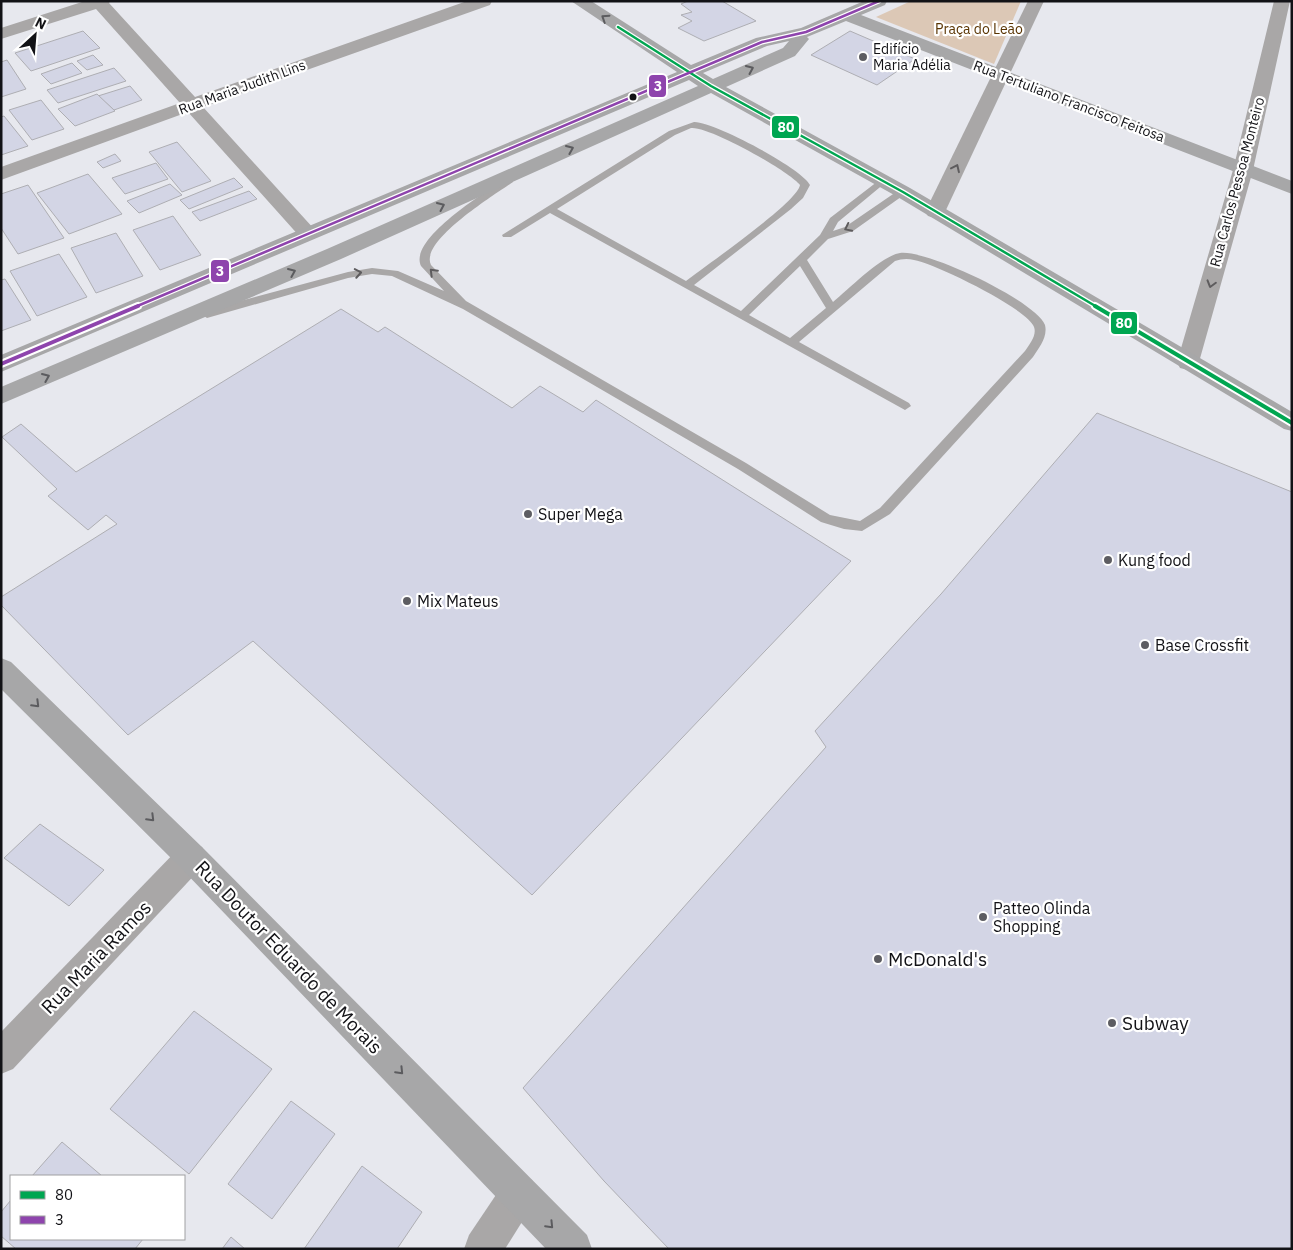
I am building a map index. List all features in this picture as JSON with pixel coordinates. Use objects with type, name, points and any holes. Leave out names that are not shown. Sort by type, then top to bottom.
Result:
[{"type":"street","name":"Rua Maria Judith Lins","points":[[1,174],[484,1]]},
{"type":"street","points":[[579,1],[689,73],[903,192],[1292,423]]},
{"type":"street","points":[[1,364],[762,42],[806,32],[879,1]]},
{"type":"street","points":[[935,212],[1036,1]]},
{"type":"street","name":"Rua Carlos Pessoa Monteiro","points":[[1188,362],[1243,170],[1282,1]]},
{"type":"street","points":[[1,34],[100,2],[308,234]]},
{"type":"street","name":"Rua Tertuliano Francisco Feitosa","points":[[846,15],[1292,188]]},
{"type":"street","points":[[1,396],[176,322],[789,52],[806,32]]},
{"type":"street","name":"Rua Doutor Eduardo de Morais","points":[[1,670],[191,857],[573,1249]]},
{"type":"street","name":"Rua Maria Ramos","points":[[1,1057],[191,857]]},
{"type":"street","points":[[483,1249],[519,1194]]},
{"type":"lane","points":[[506,235],[681,128],[703,125],[770,160],[804,183],[804,191],[798,198],[687,285]]},
{"type":"lane","points":[[467,306],[426,266],[425,252],[450,224],[525,168]]},
{"type":"lane","points":[[742,316],[824,237],[834,220],[882,181]]},
{"type":"lane","points":[[824,237],[849,229],[903,192]]},
{"type":"lane","points":[[550,209],[905,406]]},
{"type":"lane","points":[[176,322],[329,279],[372,271],[385,271],[403,276],[467,306],[742,466],[814,513],[835,522],[862,526],[885,511],[1029,354],[1038,340],[1040,328],[1033,315],[1009,300],[935,263],[909,255],[891,259],[791,343]]},
{"type":"lane","points":[[801,259],[831,308]]},
{"type":"green space","name":"Praça do Leão","points":[[911,1],[1021,1],[994,64],[876,17]]},
{"type":"building","points":[[688,1],[722,1],[756,21],[704,41],[678,28],[692,21],[681,15],[692,12],[681,4]]},
{"type":"building","points":[[83,31],[100,48],[31,71],[15,53]]},
{"type":"building","name":"Edifício Maria Adélia","points":[[850,31],[915,59],[877,85],[811,55]]},
{"type":"building","points":[[93,55],[103,65],[87,70],[77,61]]},
{"type":"building","points":[[7,60],[26,89],[1,97],[1,62]]},
{"type":"building","points":[[72,63],[82,73],[51,84],[41,74]]},
{"type":"building","points":[[114,68],[126,81],[58,103],[47,90]]},
{"type":"building","points":[[130,86],[142,100],[114,110],[98,96]]},
{"type":"building","points":[[97,94],[115,111],[75,126],[58,109]]},
{"type":"building","points":[[41,100],[64,129],[32,140],[9,110]]},
{"type":"building","points":[[4,116],[28,146],[1,155],[1,117]]},
{"type":"building","points":[[177,142],[211,181],[182,192],[149,152]]},
{"type":"building","points":[[115,154],[121,161],[103,168],[97,162]]},
{"type":"building","points":[[156,163],[168,179],[125,194],[112,178]]},
{"type":"building","points":[[88,174],[122,214],[69,234],[37,193]]},
{"type":"building","points":[[234,178],[243,187],[189,209],[180,200]]},
{"type":"building","points":[[170,184],[182,195],[139,213],[127,201]]},
{"type":"building","points":[[28,185],[64,238],[18,254],[1,228],[1,194]]},
{"type":"building","points":[[249,191],[257,199],[200,221],[192,212]]},
{"type":"building","points":[[173,216],[201,255],[160,270],[133,230]]},
{"type":"building","points":[[116,233],[143,276],[96,293],[71,248]]},
{"type":"building","points":[[59,254],[87,297],[37,316],[10,271]]},
{"type":"building","points":[[5,279],[31,320],[1,331],[1,280]]},
{"type":"building","name":"Mix Mateus","points":[[341,309],[378,332],[385,327],[512,408],[540,386],[583,412],[596,400],[851,561],[532,895],[253,641],[128,735],[1,605],[1,597],[117,524],[106,515],[88,530],[48,496],[57,489],[2,437],[21,424],[76,472]]},
{"type":"building","name":"Patteo Olinda Shopping","points":[[1097,413],[1292,492],[1292,1249],[669,1249],[604,1181],[523,1088],[826,747],[815,731],[941,594]]},
{"type":"building","points":[[40,824],[104,870],[69,906],[4,858]]},
{"type":"building","points":[[194,1011],[272,1069],[189,1174],[110,1109]]},
{"type":"building","points":[[291,1101],[335,1134],[272,1219],[228,1184]]},
{"type":"building","points":[[62,1142],[101,1175],[33,1175]]},
{"type":"building","points":[[362,1166],[422,1212],[397,1249],[304,1249]]},
{"type":"building","points":[[10,1201],[10,1240],[142,1240],[135,1249],[16,1249],[1,1236],[1,1212]]},
{"type":"building","points":[[231,1237],[245,1249],[222,1249]]},
{"type":"transit line","name":"3","points":[[1,364],[762,42],[806,32],[879,1]]},
{"type":"transit line","name":"80","points":[[618,27],[711,86],[903,192],[1292,423]]},
{"type":"place","name":"Edifício Maria Adélia","points":[[863,57]]},
{"type":"place","name":"Super Mega","points":[[528,514]]},
{"type":"place","name":"Kung food","points":[[1108,560]]},
{"type":"place","name":"Mix Mateus","points":[[407,601]]},
{"type":"place","name":"Base Crossfit","points":[[1145,645]]},
{"type":"place","name":"Patteo Olinda Shopping","points":[[983,917]]},
{"type":"place","name":"McDonald's","points":[[878,959]]},
{"type":"place","name":"Subway","points":[[1112,1023]]}]
